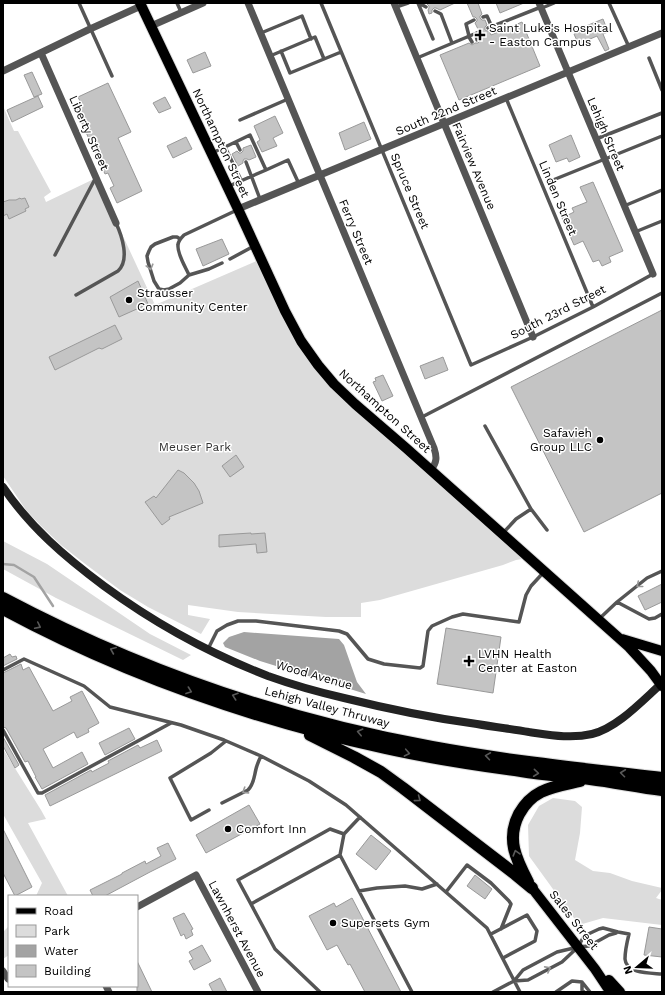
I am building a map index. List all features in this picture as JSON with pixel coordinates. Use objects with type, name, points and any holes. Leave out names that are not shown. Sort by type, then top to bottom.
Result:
[{"type":"highway","name":"Lehigh Valley Thruway","points":[[3,598],[66,630],[155,667],[245,700],[304,718],[384,738],[431,747],[526,762],[662,778]]},
{"type":"highway","name":"Lehigh Valley Thruway","points":[[3,609],[107,659],[199,694],[288,723],[385,748],[432,757],[523,772],[590,779],[662,790]]},
{"type":"highway","points":[[288,723],[381,772],[532,888]]},
{"type":"highway","points":[[532,888],[519,864],[514,845],[513,833],[518,816],[526,804],[540,793],[552,788],[590,779]]},
{"type":"main road","name":"Northampton Street","points":[[141,4],[292,325],[318,365],[334,384],[349,398],[639,657],[662,685]]},
{"type":"main road","name":"Wood Avenue","points":[[3,487],[33,526],[53,545],[88,574],[140,611],[208,649],[235,662],[269,676],[305,688],[358,702],[410,713],[573,737],[594,734],[610,727],[662,685]]},
{"type":"main road","points":[[618,638],[662,651]]},
{"type":"main road","name":"Sales Street","points":[[532,888],[612,992]]},
{"type":"main road","name":"Sales Street","points":[[595,968],[620,992]]},
{"type":"street","points":[[151,26],[203,3]]},
{"type":"street","name":"Ferry Street","points":[[248,3],[422,417],[436,456],[436,463],[431,470]]},
{"type":"street","points":[[3,71],[141,4]]},
{"type":"street","name":"Fairview Avenue","points":[[395,5],[533,337]]},
{"type":"street","name":"Lehigh Street","points":[[540,6],[653,274]]},
{"type":"street","name":"South 22nd Street","points":[[238,210],[662,33]]},
{"type":"street","name":"Liberty Street","points":[[41,53],[116,223]]},
{"type":"street","name":"Lawnherst Avenue","points":[[138,906],[196,875],[258,992]]},
{"type":"lane","points":[[79,3],[112,76]]},
{"type":"lane","points":[[177,3],[181,12]]},
{"type":"lane","name":"Spruce Street","points":[[321,3],[471,365]]},
{"type":"lane","points":[[395,5],[408,3]]},
{"type":"lane","points":[[418,3],[426,6]]},
{"type":"lane","points":[[418,3],[432,40]]},
{"type":"lane","points":[[488,28],[540,6],[554,3]]},
{"type":"lane","points":[[609,3],[629,47]]},
{"type":"lane","points":[[435,12],[441,14],[452,43]]},
{"type":"lane","points":[[261,33],[302,16],[311,38]]},
{"type":"lane","points":[[483,16],[487,16],[491,24],[494,26],[496,25]]},
{"type":"lane","points":[[467,37],[469,36],[469,33],[466,24],[474,20]]},
{"type":"lane","points":[[417,58],[479,32],[476,35],[477,40]]},
{"type":"lane","points":[[270,56],[315,37],[324,59]]},
{"type":"lane","points":[[467,37],[469,37],[472,42]]},
{"type":"lane","points":[[281,51],[290,73],[341,52]]},
{"type":"lane","points":[[649,58],[662,90]]},
{"type":"lane","name":"Linden Street","points":[[506,98],[593,306]]},
{"type":"lane","points":[[240,120],[288,99]]},
{"type":"lane","points":[[596,140],[662,113]]},
{"type":"lane","points":[[211,153],[250,135],[266,170]]},
{"type":"lane","points":[[548,182],[662,136]]},
{"type":"lane","points":[[236,142],[240,150]]},
{"type":"lane","points":[[225,147],[241,180]]},
{"type":"lane","points":[[227,187],[288,160],[299,184]]},
{"type":"lane","points":[[246,162],[261,200]]},
{"type":"lane","points":[[56,255],[96,178]]},
{"type":"lane","points":[[624,206],[662,190]]},
{"type":"lane","points":[[189,276],[179,252],[178,245],[180,238],[184,234],[238,210]]},
{"type":"lane","points":[[635,232],[662,221]]},
{"type":"lane","points":[[76,295],[118,272],[122,268],[124,262],[124,243],[116,223]]},
{"type":"lane","points":[[180,238],[174,237],[155,244],[149,251],[147,256],[148,262],[154,281],[159,289],[169,289],[189,276],[222,263]]},
{"type":"lane","points":[[230,259],[255,245]]},
{"type":"lane","name":"South 23rd Street","points":[[471,365],[533,337],[653,274]]},
{"type":"lane","points":[[422,417],[662,293]]},
{"type":"lane","points":[[485,426],[531,509],[547,530]]},
{"type":"lane","points":[[502,534],[516,519],[531,509]]},
{"type":"lane","points":[[598,619],[647,578],[662,571]]},
{"type":"lane","points":[[208,649],[217,631],[227,625],[238,621],[256,621],[339,630],[347,634],[368,659],[384,664],[420,668],[423,666],[428,631],[432,626],[463,614],[519,622],[526,595],[531,586],[545,572]]},
{"type":"lane","points":[[617,602],[649,619],[655,618],[662,614]]},
{"type":"lane","points":[[3,670],[24,659],[84,686],[110,707],[171,723],[226,741],[261,756],[308,781],[346,805],[487,928],[520,992]]},
{"type":"lane","points":[[3,730],[38,793],[42,793],[171,723]]},
{"type":"lane","points":[[209,810],[191,820],[170,778],[211,753],[226,741]]},
{"type":"lane","points":[[222,803],[251,787],[261,756]]},
{"type":"lane","points":[[360,817],[344,834],[340,855],[412,992]]},
{"type":"lane","points":[[320,992],[275,949],[238,880],[330,829],[344,834]]},
{"type":"lane","points":[[251,904],[340,855]]},
{"type":"lane","points":[[446,892],[467,865],[510,900],[511,904],[501,929]]},
{"type":"lane","points":[[359,892],[377,888],[405,886],[422,889],[437,884]]},
{"type":"lane","points":[[491,934],[527,915],[537,931],[535,941],[503,958]]},
{"type":"lane","points":[[514,981],[528,980],[562,962],[578,947],[584,936],[603,928],[629,934],[625,958],[629,969],[634,971],[662,974]]},
{"type":"lane","points":[[493,992],[514,981],[523,970],[557,952],[589,946],[609,934],[618,932]]},
{"type":"lane","points":[[556,992],[572,981],[582,982],[590,992]]},
{"type":"lane","points":[[582,982],[582,990],[584,992]]},
{"type":"green space","name":"Meuser Park","points":[[3,106],[14,131],[18,131],[51,192],[44,197],[46,202],[96,178],[155,305],[261,259],[318,365],[529,558],[516,560],[380,600],[361,603],[361,617],[326,617],[238,612],[188,605],[188,615],[210,619],[201,634],[148,607],[120,590],[61,545],[26,510],[3,476]]},
{"type":"green space","points":[[3,541],[47,564],[150,634],[191,655],[183,660],[56,598],[3,569]]},
{"type":"green space","points":[[3,749],[46,819],[28,823],[67,895],[36,895],[42,883],[3,814]]},
{"type":"green space","points":[[553,798],[575,801],[582,807],[580,833],[575,860],[593,871],[610,873],[632,881],[662,888],[656,898],[662,900],[662,925],[603,918],[579,925],[529,856],[528,825],[539,806]]},
{"type":"green space","points":[[8,927],[8,956],[3,959],[3,932]]},
{"type":"water","points":[[244,632],[339,639],[344,645],[357,682],[366,694],[260,661],[225,647],[223,643],[229,637]]},
{"type":"building","points":[[426,3],[455,3],[440,10],[434,8],[432,13],[429,14],[429,6]]},
{"type":"building","points":[[467,3],[478,3],[482,14],[480,18],[485,20],[487,25],[485,30],[489,31],[491,35],[522,22],[540,66],[459,100],[440,55],[469,43],[472,45],[478,43],[482,38],[482,31],[481,29],[478,29],[475,23],[477,19],[473,17]]},
{"type":"building","points":[[496,3],[524,3],[500,13]]},
{"type":"building","points":[[603,19],[608,32],[603,34],[609,49],[605,51],[597,36],[581,43],[580,40],[577,41],[574,34],[577,33],[576,30]]},
{"type":"building","points":[[205,52],[211,66],[193,73],[187,60]]},
{"type":"building","points":[[32,72],[42,94],[34,97],[24,75]]},
{"type":"building","points":[[108,83],[131,132],[118,138],[142,191],[117,203],[110,188],[114,186],[108,173],[105,174],[74,106],[81,103],[78,97]]},
{"type":"building","points":[[38,96],[43,107],[12,122],[7,110]]},
{"type":"building","points":[[165,97],[171,108],[159,113],[153,103]]},
{"type":"building","points":[[275,116],[283,133],[273,138],[277,146],[262,152],[257,142],[260,140],[254,126]]},
{"type":"building","points":[[364,122],[371,139],[345,150],[339,133]]},
{"type":"building","points":[[571,135],[580,157],[569,162],[567,158],[556,162],[549,145]]},
{"type":"building","points":[[186,137],[192,149],[173,158],[167,146]]},
{"type":"building","points":[[251,145],[256,157],[249,160],[244,159],[243,163],[238,166],[232,154],[237,151],[241,153],[243,148]]},
{"type":"building","points":[[593,182],[623,251],[609,257],[611,262],[602,266],[599,260],[593,262],[583,241],[574,245],[562,218],[574,212],[572,208],[587,202],[580,187]]},
{"type":"building","points":[[25,198],[29,207],[25,209],[26,211],[9,219],[7,214],[3,216],[3,202]]},
{"type":"building","points":[[222,239],[229,254],[203,266],[196,249]]},
{"type":"building","name":"Strausser Community Center","points":[[138,281],[148,304],[119,317],[110,297]]},
{"type":"building","name":"Safavieh Group LLC","points":[[662,310],[662,493],[584,532],[511,387]]},
{"type":"building","points":[[115,325],[122,339],[102,349],[99,348],[55,370],[49,357]]},
{"type":"building","points":[[443,357],[448,370],[425,379],[420,366]]},
{"type":"building","points":[[383,375],[393,396],[382,401],[373,382],[376,381],[375,378]]},
{"type":"building","points":[[236,455],[244,467],[230,477],[222,466]]},
{"type":"building","points":[[178,470],[184,473],[194,483],[199,491],[203,503],[169,517],[170,519],[162,525],[145,502],[154,496],[156,498]]},
{"type":"building","points":[[265,533],[267,552],[257,553],[256,544],[219,547],[219,535]]},
{"type":"building","points":[[662,584],[662,602],[645,610],[638,596]]},
{"type":"building","name":"LVHN Health Center at Easton","points":[[446,628],[501,637],[493,693],[437,684]]},
{"type":"building","points":[[10,654],[12,657],[16,656],[17,659],[3,666],[3,658]]},
{"type":"building","points":[[21,664],[23,670],[29,667],[53,711],[72,701],[70,697],[82,691],[99,723],[88,729],[89,732],[77,738],[74,732],[43,749],[53,768],[82,752],[88,764],[42,789],[28,761],[25,762],[6,728],[3,727],[3,673]]},
{"type":"building","points":[[129,728],[135,739],[105,755],[99,743]]},
{"type":"building","points":[[3,737],[19,765],[15,768],[3,746]]},
{"type":"building","points":[[157,740],[162,751],[50,806],[45,795],[91,770],[92,772],[109,763],[108,761],[138,745],[140,748]]},
{"type":"building","name":"Comfort Inn","points":[[249,805],[260,824],[206,853],[196,835]]},
{"type":"building","points":[[3,829],[32,887],[14,895],[3,873]]},
{"type":"building","points":[[371,835],[391,851],[376,870],[356,854]]},
{"type":"building","points":[[168,843],[176,859],[107,895],[92,895],[90,890],[145,861],[146,864],[161,856],[157,848]]},
{"type":"building","points":[[475,875],[492,889],[485,899],[467,886]]},
{"type":"building","points":[[352,898],[401,992],[365,992],[350,964],[348,965],[337,945],[327,950],[309,916],[334,903],[336,907]]},
{"type":"building","points":[[184,913],[193,929],[191,930],[193,935],[186,939],[184,934],[181,936],[173,918]]},
{"type":"building","points":[[649,927],[662,929],[662,957],[644,955]]},
{"type":"building","points":[[202,945],[211,961],[194,970],[189,961],[193,959],[189,952]]},
{"type":"building","points":[[138,963],[152,992],[137,992],[138,987]]},
{"type":"building","points":[[220,978],[227,992],[213,992],[209,984]]},
{"type":"waterway","points":[[3,564],[14,565],[34,577],[53,606]]},
{"type":"place","name":"Saint Luke's Hospital - Easton Campus","points":[[480,35]]},
{"type":"place","name":"Strausser Community Center","points":[[129,300]]},
{"type":"place","name":"Safavieh Group LLC","points":[[600,440]]},
{"type":"place","name":"LVHN Health Center at Easton","points":[[469,661]]},
{"type":"place","name":"Comfort Inn","points":[[228,829]]},
{"type":"place","name":"Supersets Gym","points":[[333,923]]}]
